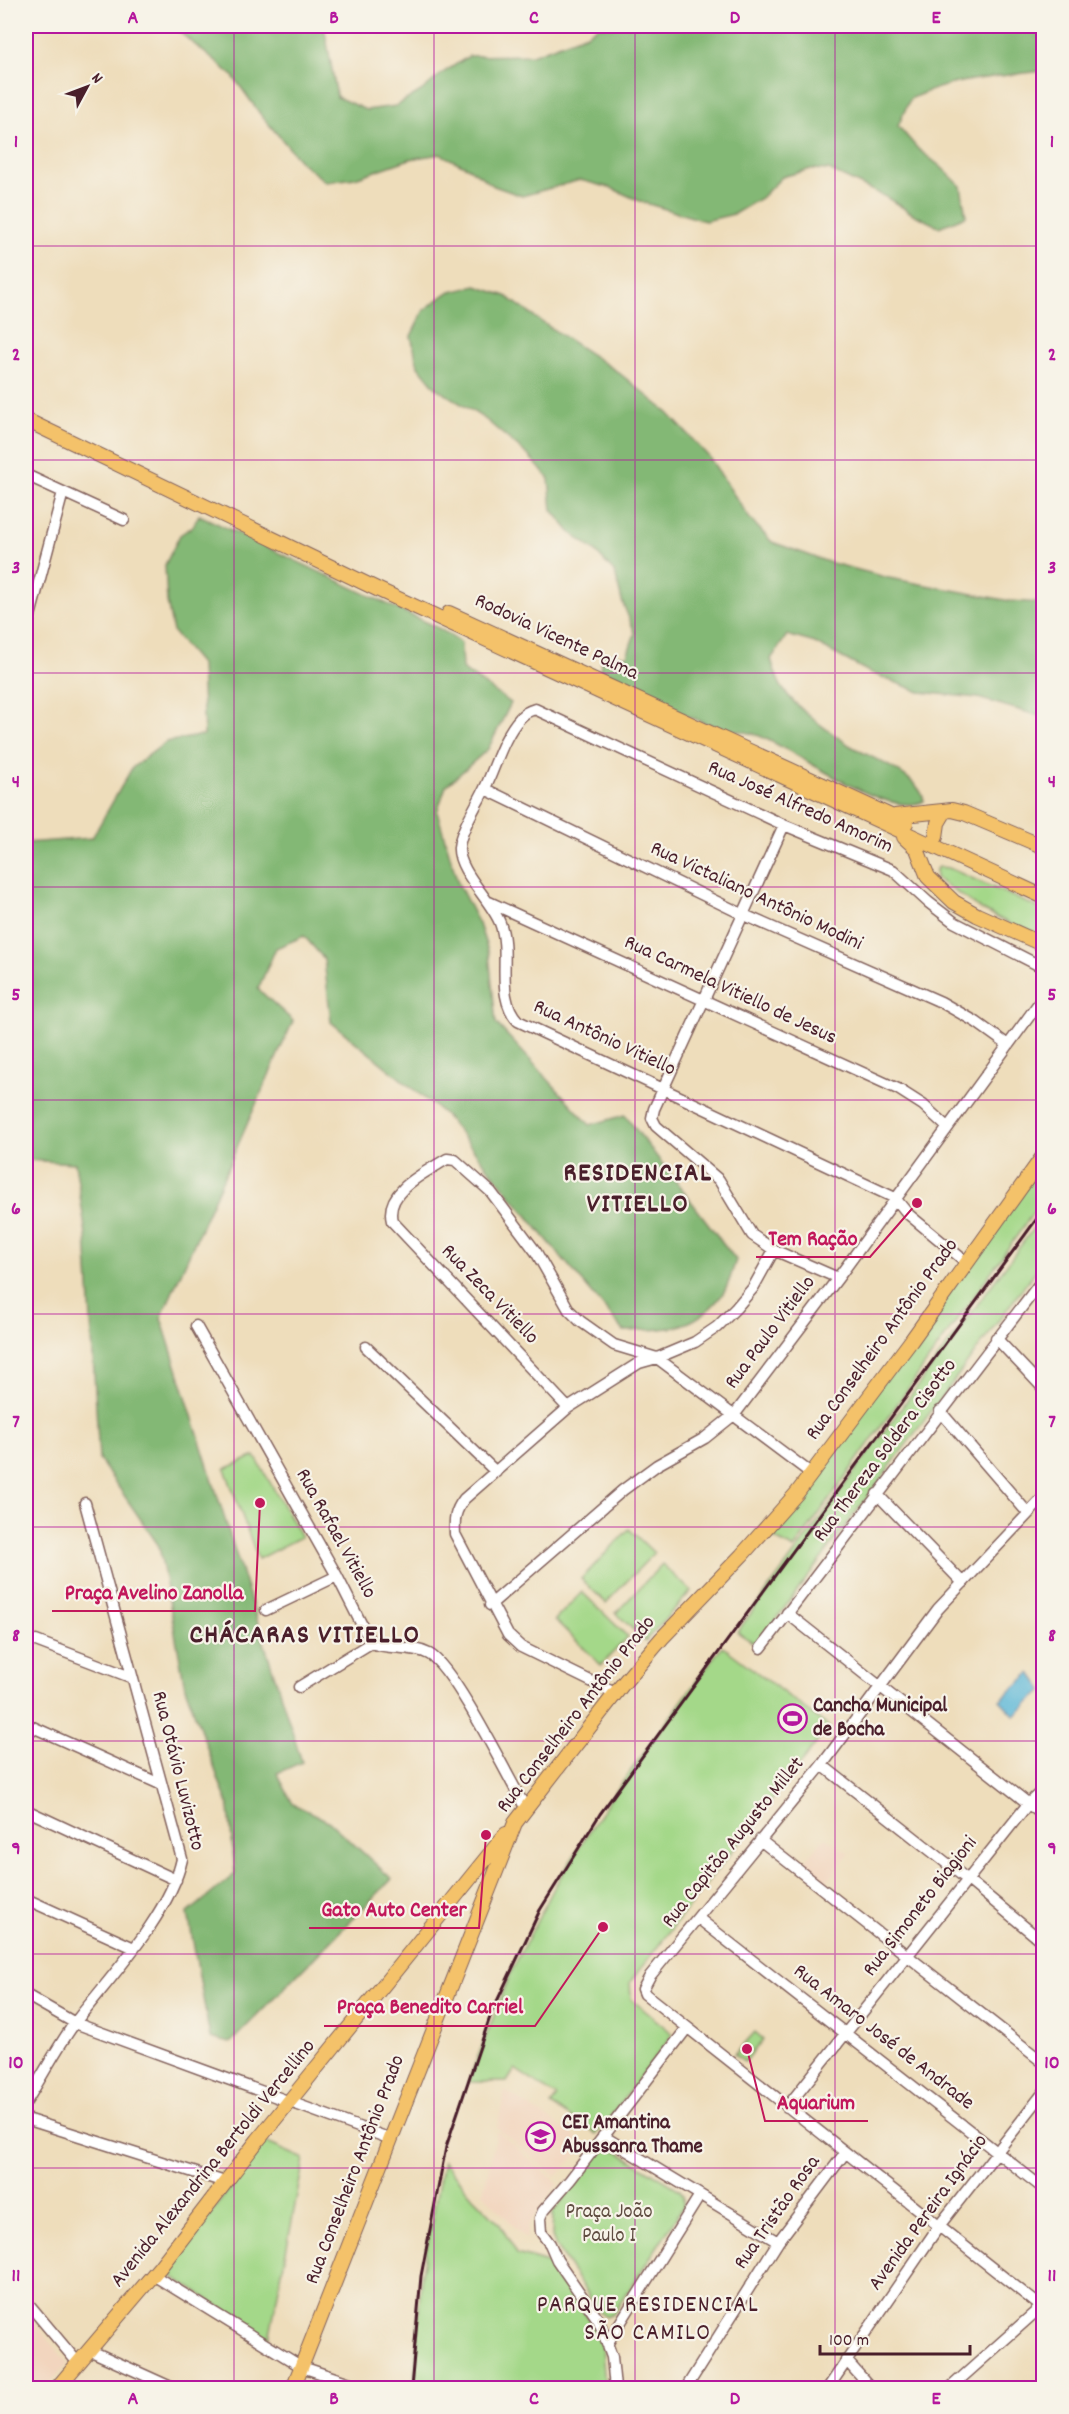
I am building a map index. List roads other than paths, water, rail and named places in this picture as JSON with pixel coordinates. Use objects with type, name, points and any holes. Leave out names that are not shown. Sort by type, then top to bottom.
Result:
[{"type":"main road","name":"Rodovia Vicente Palma","points":[[26,420],[379,590],[875,820],[937,842],[1044,887]]},
{"type":"main road","name":"Rodovia Vicente Palma","points":[[51,432],[69,436],[383,585],[490,630],[891,816],[937,842]]},
{"type":"main road","points":[[891,816],[944,813],[952,810],[973,816],[1044,847]]},
{"type":"main road","points":[[928,877],[927,857],[937,842],[938,823],[944,813]]},
{"type":"main road","points":[[875,820],[915,846],[928,877],[942,892],[967,910],[1044,945]]},
{"type":"main road","points":[[937,842],[1044,897]]},
{"type":"main road","name":"Rua Conselheiro Antônio Prado","points":[[293,2388],[515,1823],[615,1693],[662,1638],[798,1493],[1044,1155]]},
{"type":"main road","name":"Avenida Alexandrina Bertoldi Vercellino","points":[[57,2388],[153,2275],[289,2102],[515,1823]]},
{"type":"main road","points":[[473,1874],[484,1875],[492,1881]]},
{"type":"street","points":[[26,475],[124,520]]},
{"type":"street","points":[[26,632],[63,492]]},
{"type":"street","name":"Rua José Alfredo Amorim","points":[[527,711],[535,709],[545,712],[784,825],[893,870],[954,922],[1044,968]]},
{"type":"street","name":"Rua Antônio Vitiello","points":[[527,711],[510,734],[459,847],[461,861],[468,875],[489,902],[503,933],[507,1002],[510,1013],[518,1021],[895,1198],[908,1214],[966,1262]]},
{"type":"street","name":"Rua Victaliano Antônio Modini","points":[[485,789],[742,914],[941,1002],[976,1022],[1008,1045]]},
{"type":"street","points":[[784,825],[652,1118],[656,1126],[719,1180],[752,1235],[774,1250],[838,1278]]},
{"type":"street","name":"Rua Carmela Vitiello de Jesus","points":[[489,902],[898,1089],[923,1105],[947,1127]]},
{"type":"street","name":"Rua Paulo Vitiello","points":[[490,1605],[623,1490],[657,1465],[705,1438],[735,1414],[838,1278],[1044,996]]},
{"type":"street","name":"Rua Zeca Vitiello","points":[[568,1408],[394,1225],[391,1216],[392,1205],[403,1189],[447,1159],[455,1160],[491,1192],[520,1228],[569,1310],[580,1321],[614,1345],[657,1358]]},
{"type":"street","points":[[615,1693],[521,1647],[508,1635],[490,1605],[455,1534],[454,1519],[457,1508],[464,1499],[568,1408],[639,1362],[657,1358],[695,1342],[717,1327],[753,1288],[774,1250]]},
{"type":"street","name":"Rua Thereza Soldera Cisotto","points":[[761,1648],[940,1411],[1044,1278]]},
{"type":"street","name":"Rua Rafael Vitiello","points":[[195,1326],[337,1576],[371,1643]]},
{"type":"street","points":[[996,1338],[1044,1389]]},
{"type":"street","points":[[366,1347],[496,1472]]},
{"type":"street","points":[[657,1358],[735,1414],[812,1474]]},
{"type":"street","points":[[940,1411],[1028,1512]]},
{"type":"street","points":[[877,1494],[963,1583]]},
{"type":"street","name":"Rua Capitão Augusto Millet","points":[[687,2028],[645,1994],[643,1987],[646,1981],[822,1765],[938,1609],[1044,1497]]},
{"type":"street","name":"Rua Otávio Luvizotto","points":[[26,2102],[75,2023],[134,1948],[176,1880],[182,1859],[85,1503]]},
{"type":"street","points":[[266,1610],[337,1576]]},
{"type":"street","points":[[787,1613],[1044,1816]]},
{"type":"street","points":[[36,1641],[133,1678]]},
{"type":"street","points":[[299,1687],[371,1643],[422,1651],[439,1660],[454,1681],[526,1809]]},
{"type":"street","points":[[26,1724],[160,1784]]},
{"type":"street","points":[[822,1765],[1044,1943]]},
{"type":"street","name":"Rua Simoneto Biagioni","points":[[787,2107],[1028,1804],[1044,1789]]},
{"type":"street","points":[[26,1810],[176,1880]]},
{"type":"street","points":[[760,1840],[1044,2064]]},
{"type":"street","points":[[26,1899],[134,1948]]},
{"type":"street","name":"Rua Amaro José de Andrade","points":[[698,1918],[1044,2189]]},
{"type":"street","points":[[26,1995],[75,2023],[391,2139]]},
{"type":"street","points":[[615,2388],[612,2357],[599,2321],[557,2260],[541,2229],[543,2211],[560,2193],[687,2028],[1042,2308],[950,2388]]},
{"type":"street","name":"Avenida Pereira Ignácio","points":[[828,2388],[939,2226],[1044,2092]]},
{"type":"street","points":[[26,2119],[225,2182]]},
{"type":"street","points":[[603,2136],[778,2242]]},
{"type":"street","name":"Rua Tristão Rosa","points":[[686,2388],[778,2242],[845,2152]]},
{"type":"street","points":[[607,2343],[700,2194]]},
{"type":"street","points":[[153,2275],[302,2367],[365,2388]]},
{"type":"street","points":[[26,2301],[78,2363]]},
{"type":"street","points":[[89,2350],[154,2385],[173,2388]]},
{"type":"street","points":[[846,2360],[871,2388]]},
{"type":"water","points":[[1031,1673],[1043,1690],[1015,1716],[1000,1700]]},
{"type":"railway","points":[[411,2388],[421,2276],[446,2147],[491,2014],[540,1910],[600,1814],[1044,1209]]},
{"type":"place","name":"Tem Ração","points":[[917,1203]]},
{"type":"place","name":"Praça Avelino Zanolla","points":[[260,1503]]},
{"type":"place","name":"Cancha Municipal de Bocha","points":[[792,1719]]},
{"type":"place","name":"Gato Auto Center","points":[[486,1835]]},
{"type":"place","name":"Praça Benedito Carriel","points":[[603,1927]]},
{"type":"place","name":"Aquarium","points":[[747,2049]]},
{"type":"place","name":"CEI Amantina Abussanra Thame","points":[[541,2136]]},
{"type":"district","name":"RESIDENCIAL VITIELLO","points":[[638,1190]]},
{"type":"district","name":"CHÁCARAS VITIELLO","points":[[305,1636]]},
{"type":"district","name":"PARQUE RESIDENCIAL SÃO CAMILO","points":[[648,2320]]},
{"type":"park label","name":"Praça João Paulo I","points":[[609,2225]]}]
